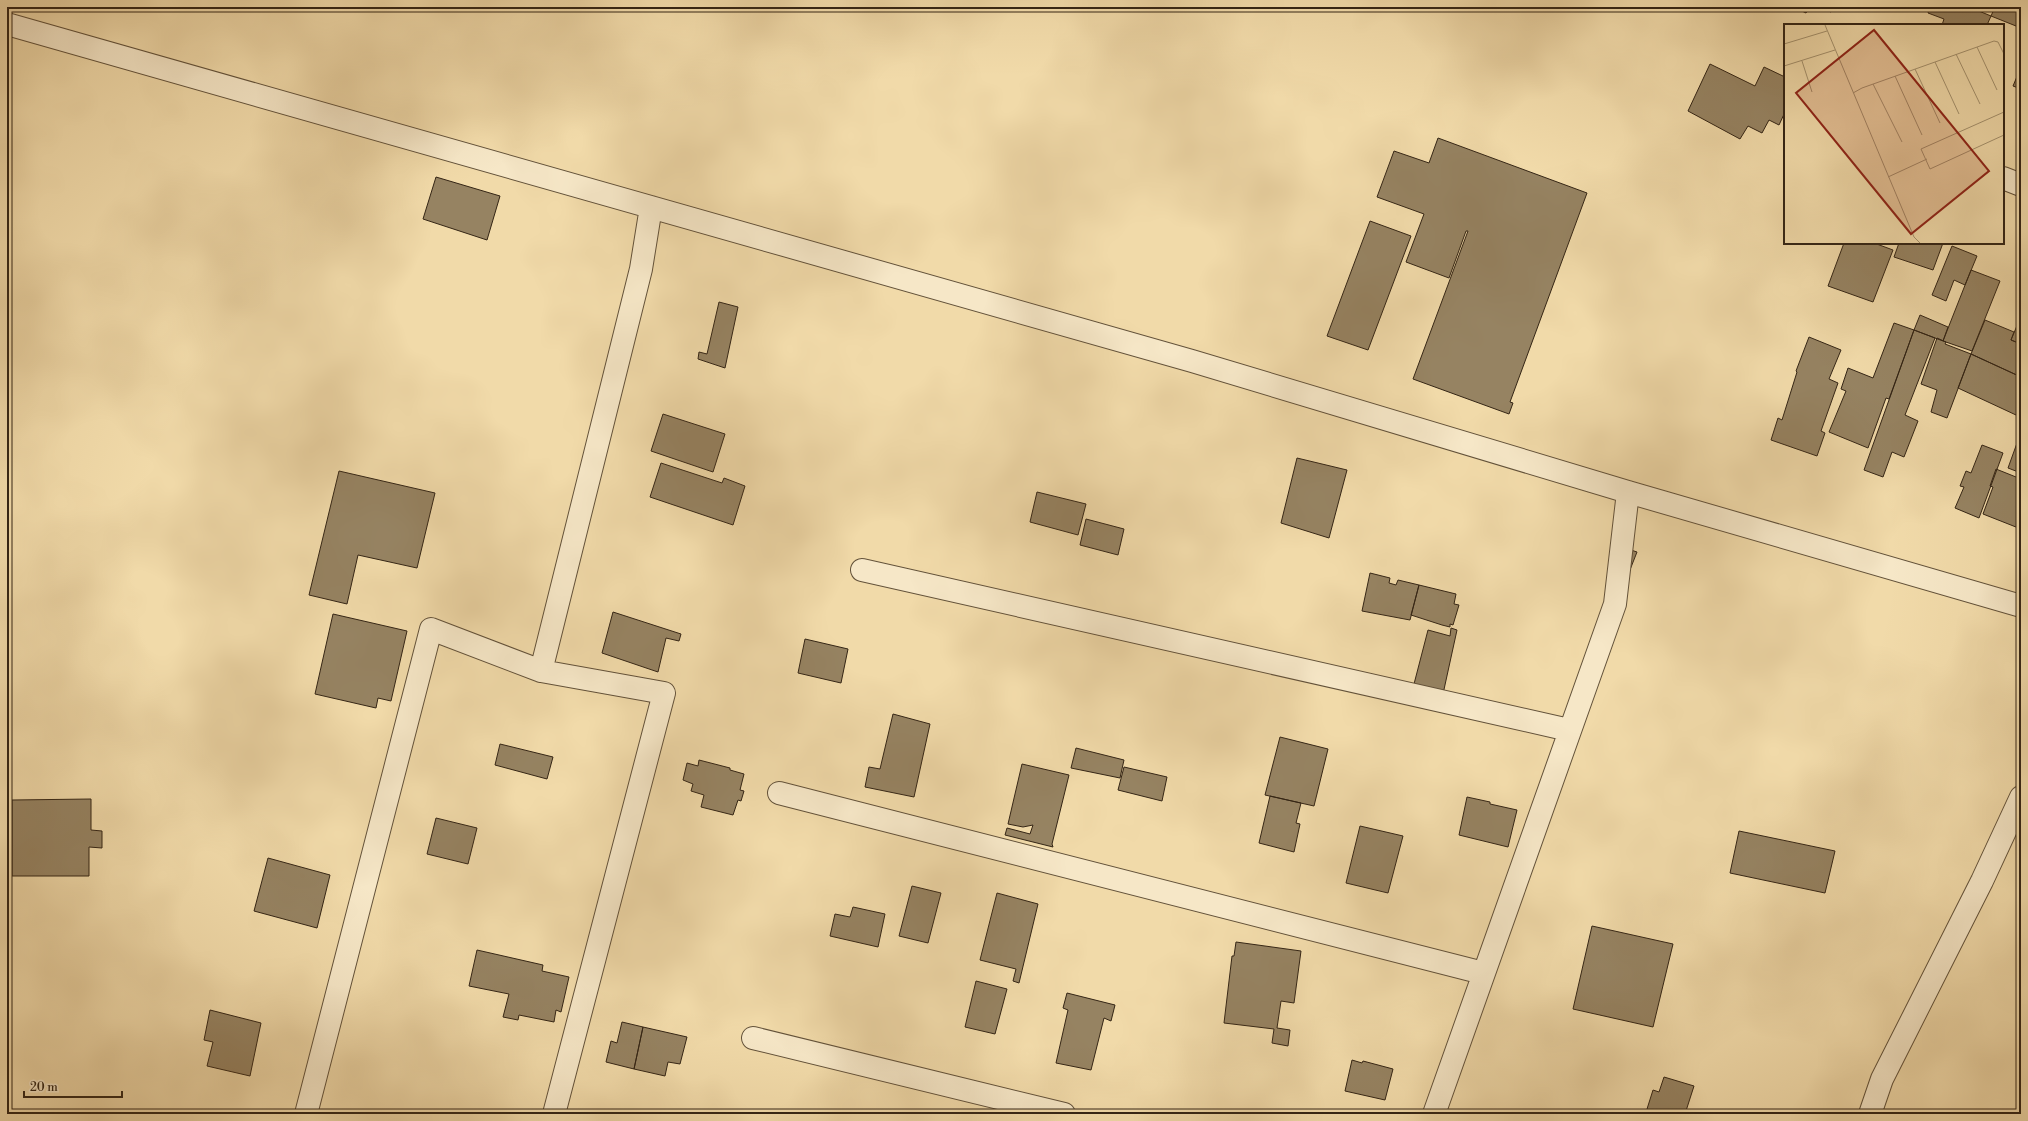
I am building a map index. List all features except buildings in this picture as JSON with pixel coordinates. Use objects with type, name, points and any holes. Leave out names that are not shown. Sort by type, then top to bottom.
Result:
[{"type":"street","points":[[7,24],[1192,360],[1628,492],[2021,606]]},
{"type":"street","points":[[2004,178],[2021,185]]},
{"type":"street","points":[[541,671],[641,269],[651,207]]},
{"type":"street","points":[[1434,1114],[1614,604],[1628,492]]},
{"type":"street","points":[[862,570],[1569,730]]},
{"type":"street","points":[[306,1114],[431,629],[541,671],[664,694],[554,1114]]},
{"type":"street","points":[[779,793],[1484,973]]},
{"type":"street","points":[[1870,1114],[1882,1079],[1982,881],[2021,797]]},
{"type":"street","points":[[753,1038],[1064,1114]]}]
